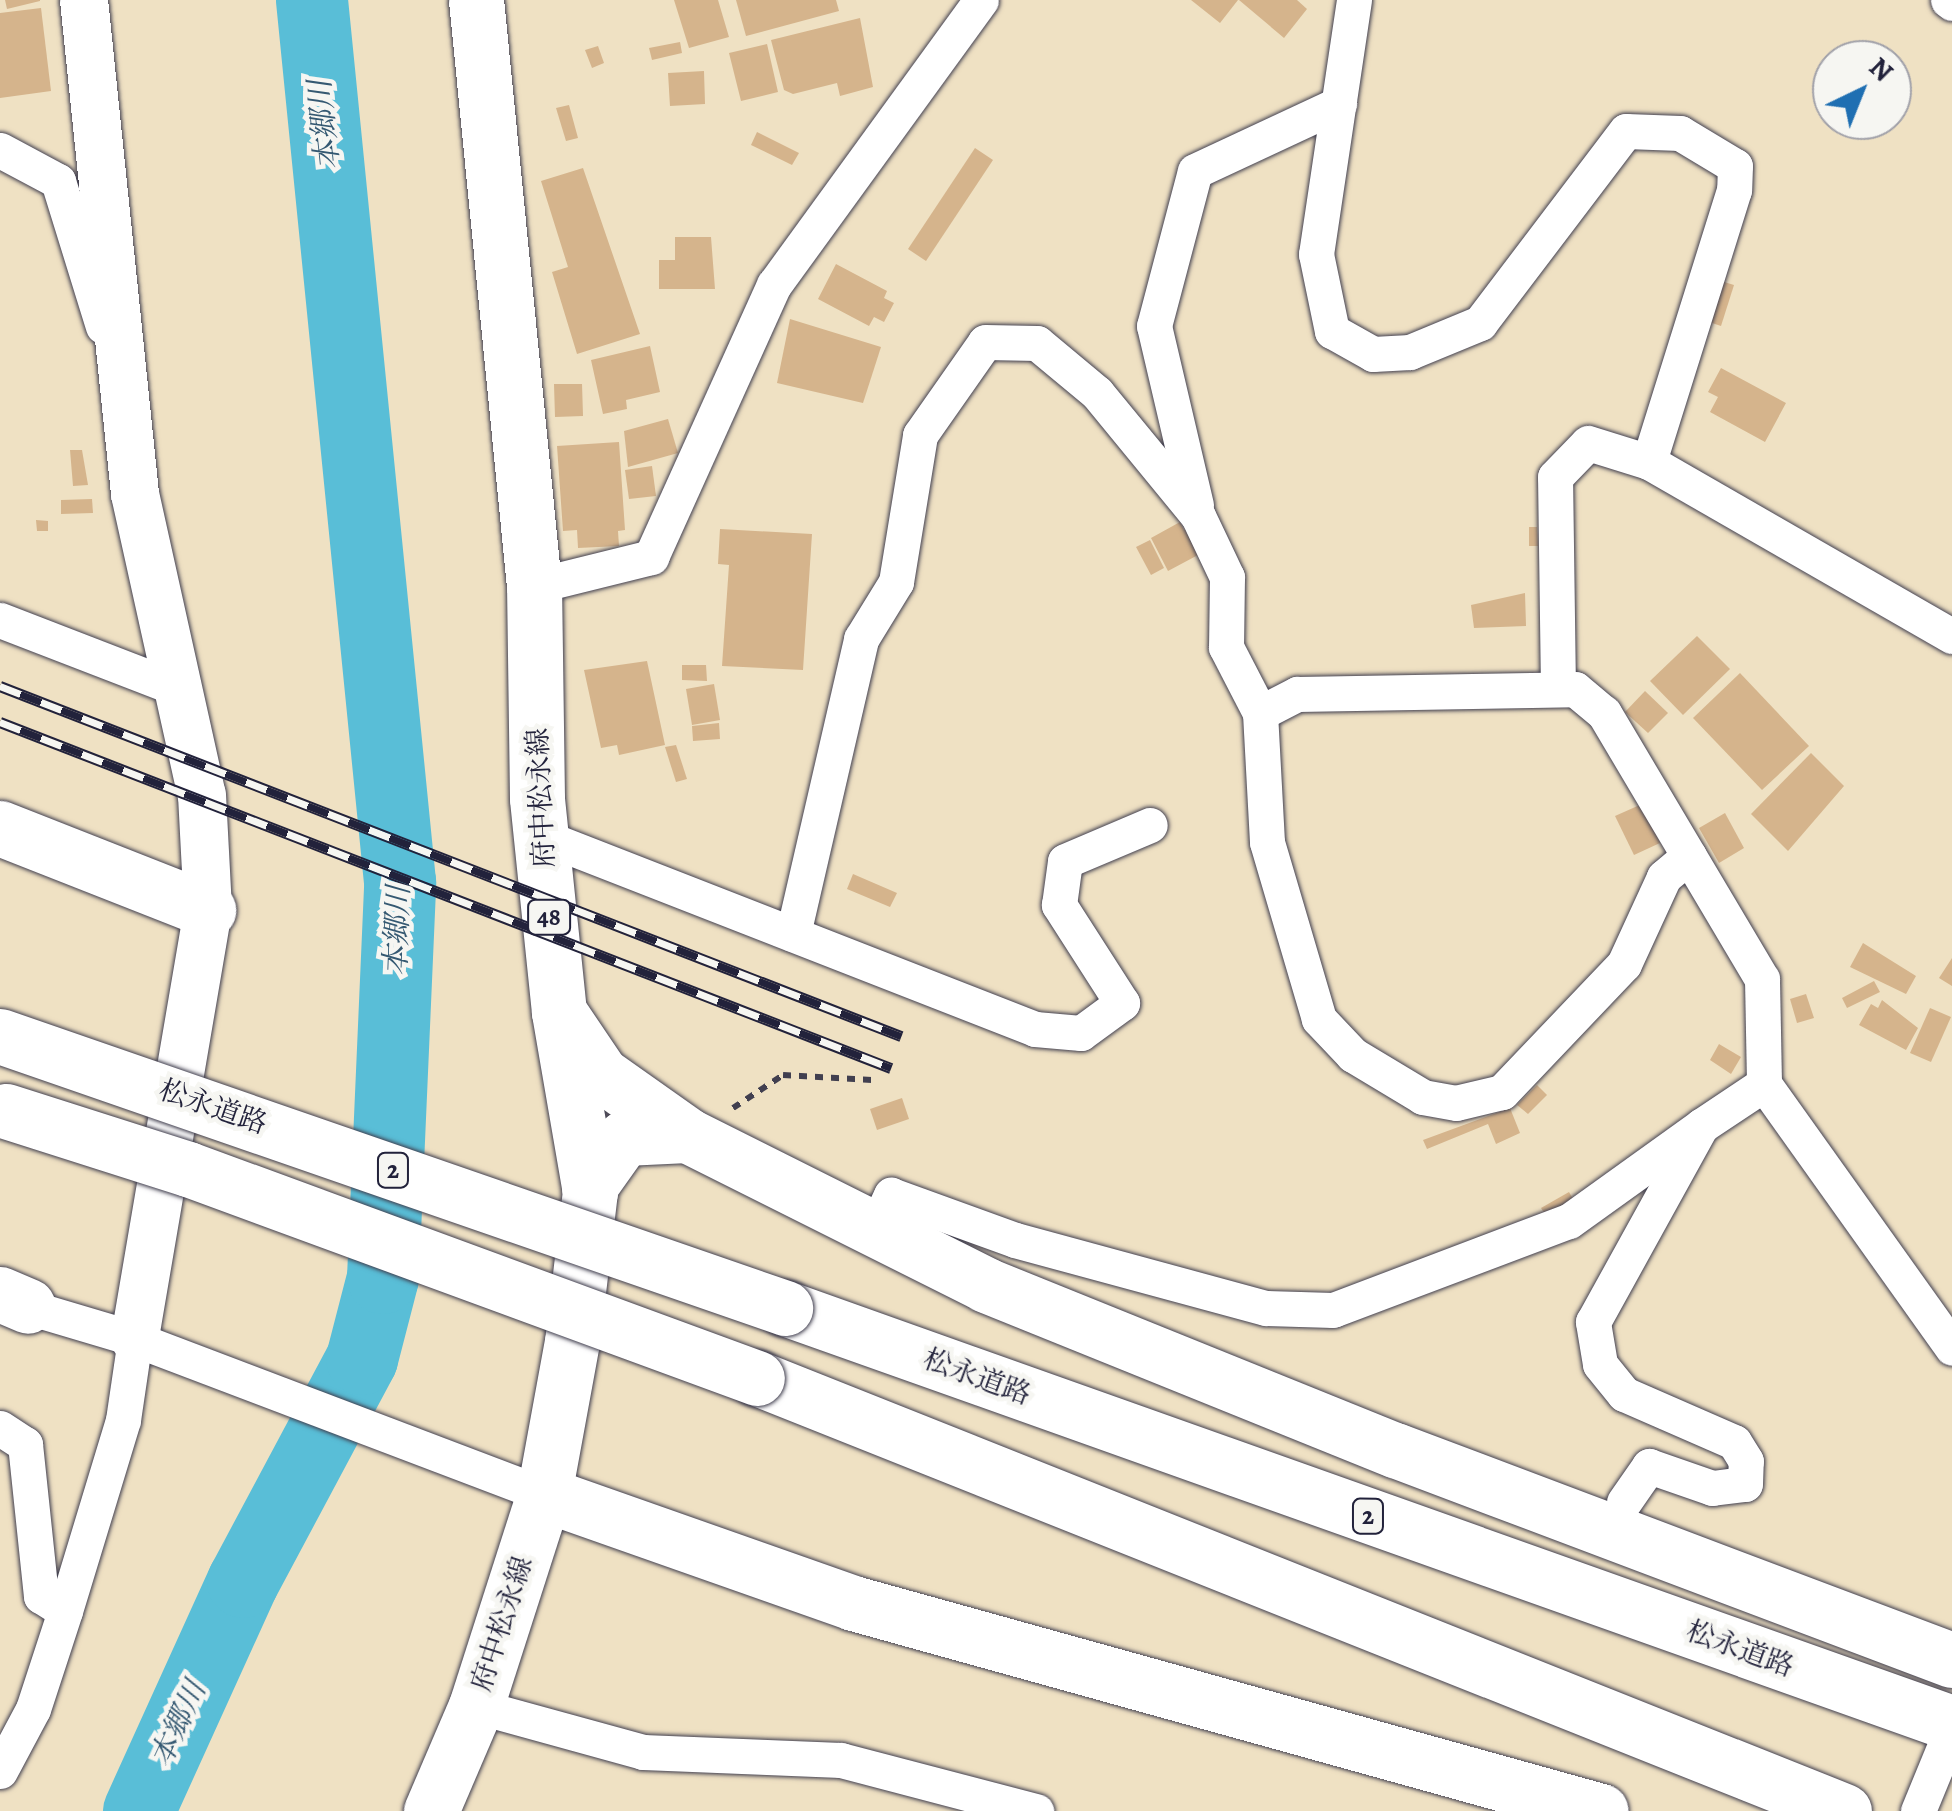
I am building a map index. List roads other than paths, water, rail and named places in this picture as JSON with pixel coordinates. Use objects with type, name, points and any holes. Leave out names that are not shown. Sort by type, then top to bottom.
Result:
[{"type":"main road","name":"府中松永線","points":[[431,1811],[476,1706],[544,1494],[572,1342],[590,1187],[559,1012],[541,836],[534,586],[476,0]]},
{"type":"main road","points":[[0,828],[208,910]]},
{"type":"main road","points":[[559,1012],[601,1074],[687,1136],[986,1285],[1395,1450],[1624,1519],[1952,1660]]},
{"type":"main road","name":"松永道路","points":[[0,1036],[785,1308],[1952,1725]]},
{"type":"main road","points":[[3,1110],[188,1168],[758,1378],[1844,1811]]},
{"type":"main road","points":[[590,1187],[624,1138],[687,1136]]},
{"type":"main road","points":[[544,1494],[853,1603],[1601,1811]]},
{"type":"street","points":[[0,1771],[33,1709],[123,1420],[208,910],[202,795],[135,494],[84,0]]},
{"type":"street","points":[[534,586],[651,558],[774,286],[982,0]]},
{"type":"street","points":[[1354,0],[1316,254],[1332,331],[1373,354],[1410,352],[1480,322],[1626,131],[1680,133],[1735,166],[1734,190],[1649,462]]},
{"type":"street","points":[[1198,516],[1154,326],[1195,170],[1339,104]]},
{"type":"street","points":[[0,150],[58,181],[125,399]]},
{"type":"street","points":[[792,934],[861,640],[896,582],[920,435],[986,342],[1037,343],[1098,393],[1198,516],[1228,577],[1226,648],[1260,713],[1267,842],[1319,1020],[1353,1054],[1423,1097],[1456,1104],[1502,1092],[1624,964],[1664,878],[1689,856]]},
{"type":"street","points":[[1558,690],[1556,478],[1588,443],[1649,462],[1952,636]]},
{"type":"street","points":[[0,621],[176,688]]},
{"type":"street","points":[[1260,713],[1296,694],[1574,688],[1604,713],[1762,979],[1764,1084],[1952,1348]]},
{"type":"street","points":[[541,836],[1035,1029],[1081,1033],[1122,1003],[1059,905],[1065,861],[1150,825]]},
{"type":"street","points":[[874,1229],[891,1195],[1015,1240],[1266,1308],[1333,1310],[1569,1222],[1764,1084]]},
{"type":"street","points":[[1624,1519],[1648,1466],[1712,1488],[1745,1484],[1746,1461],[1734,1442],[1624,1394],[1600,1364],[1593,1322],[1700,1126]]},
{"type":"street","points":[[9,1300],[135,1338],[544,1494]]},
{"type":"street","points":[[0,1428],[25,1444],[41,1596],[65,1611]]},
{"type":"street","points":[[476,1706],[642,1752],[841,1760],[1036,1811]]},
{"type":"street","points":[[1918,1811],[1952,1725]]},
{"type":"waterway","name":"本郷川","points":[[139,1811],[243,1582],[362,1359],[383,1278],[400,882],[312,0]]},
{"type":"railway","points":[[0,686],[901,1036]]},
{"type":"railway","points":[[0,722],[891,1068]]}]
